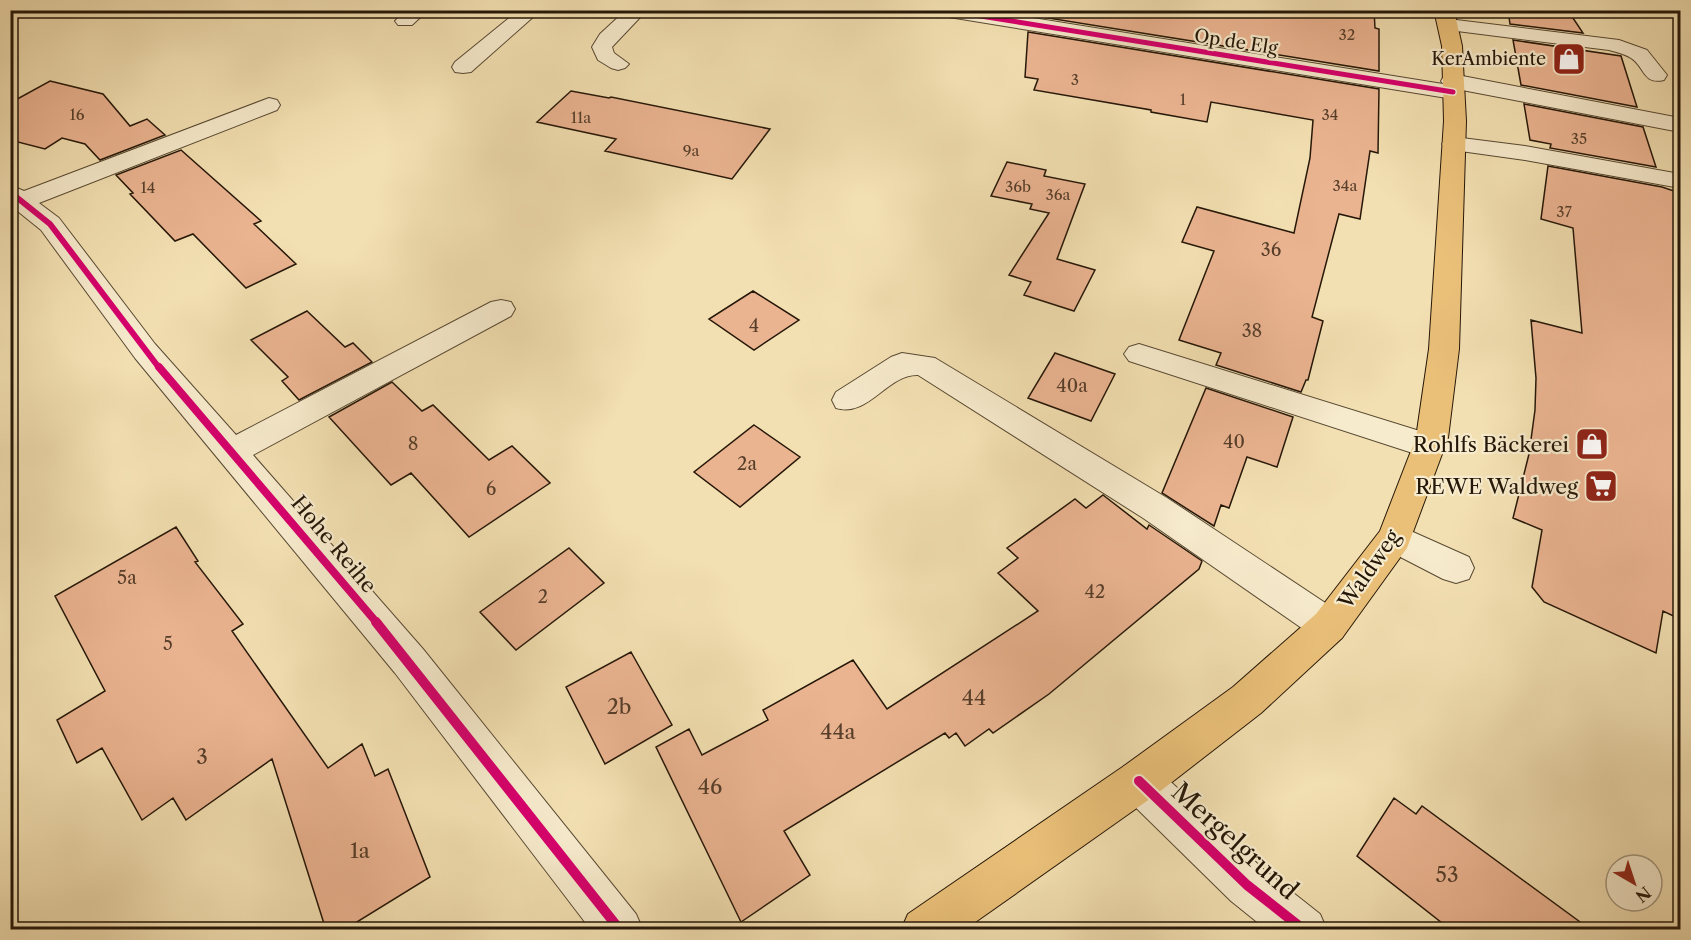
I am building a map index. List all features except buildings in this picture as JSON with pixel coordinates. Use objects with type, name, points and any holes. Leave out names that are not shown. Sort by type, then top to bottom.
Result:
[{"type":"main road","name":"Waldweg","points":[[924,930],[1139,782],[1247,700],[1329,626],[1395,538],[1432,438],[1444,349],[1455,121],[1452,46],[1446,18]]},
{"type":"street","points":[[463,67],[532,10]]},
{"type":"street","points":[[618,64],[605,56],[602,47],[607,38],[638,10]]},
{"type":"street","name":"Op de Elg","points":[[943,10],[1019,16],[1101,27],[1680,125]]},
{"type":"street","points":[[1446,18],[1612,44],[1640,54],[1656,75]]},
{"type":"street","points":[[27,194],[269,105]]},
{"type":"street","points":[[1454,144],[1525,153],[1680,181]]},
{"type":"street","points":[[27,194],[91,158]]},
{"type":"street","name":"Hohe Reihe","points":[[27,194],[145,351],[409,661],[620,930]]},
{"type":"street","points":[[232,452],[501,309]]},
{"type":"street","points":[[1139,354],[1428,446]]},
{"type":"street","points":[[847,400],[902,364],[924,365],[1155,508],[1329,626]]},
{"type":"street","points":[[1395,538],[1456,568]]},
{"type":"street","name":"Mergelgrund","points":[[1139,782],[1247,885],[1304,930]]},
{"type":"cycle path","points":[[943,10],[1453,92]]},
{"type":"cycle path","points":[[10,192],[50,224],[145,351],[409,661],[620,930]]},
{"type":"cycle path","points":[[1139,781],[1247,885],[1304,930]]},
{"type":"place","name":"KerAmbiente","points":[[1569,59]]},
{"type":"place","name":"Rohlfs Bäckerei","points":[[1592,444]]},
{"type":"place","name":"REWE Waldweg","points":[[1601,486]]}]
